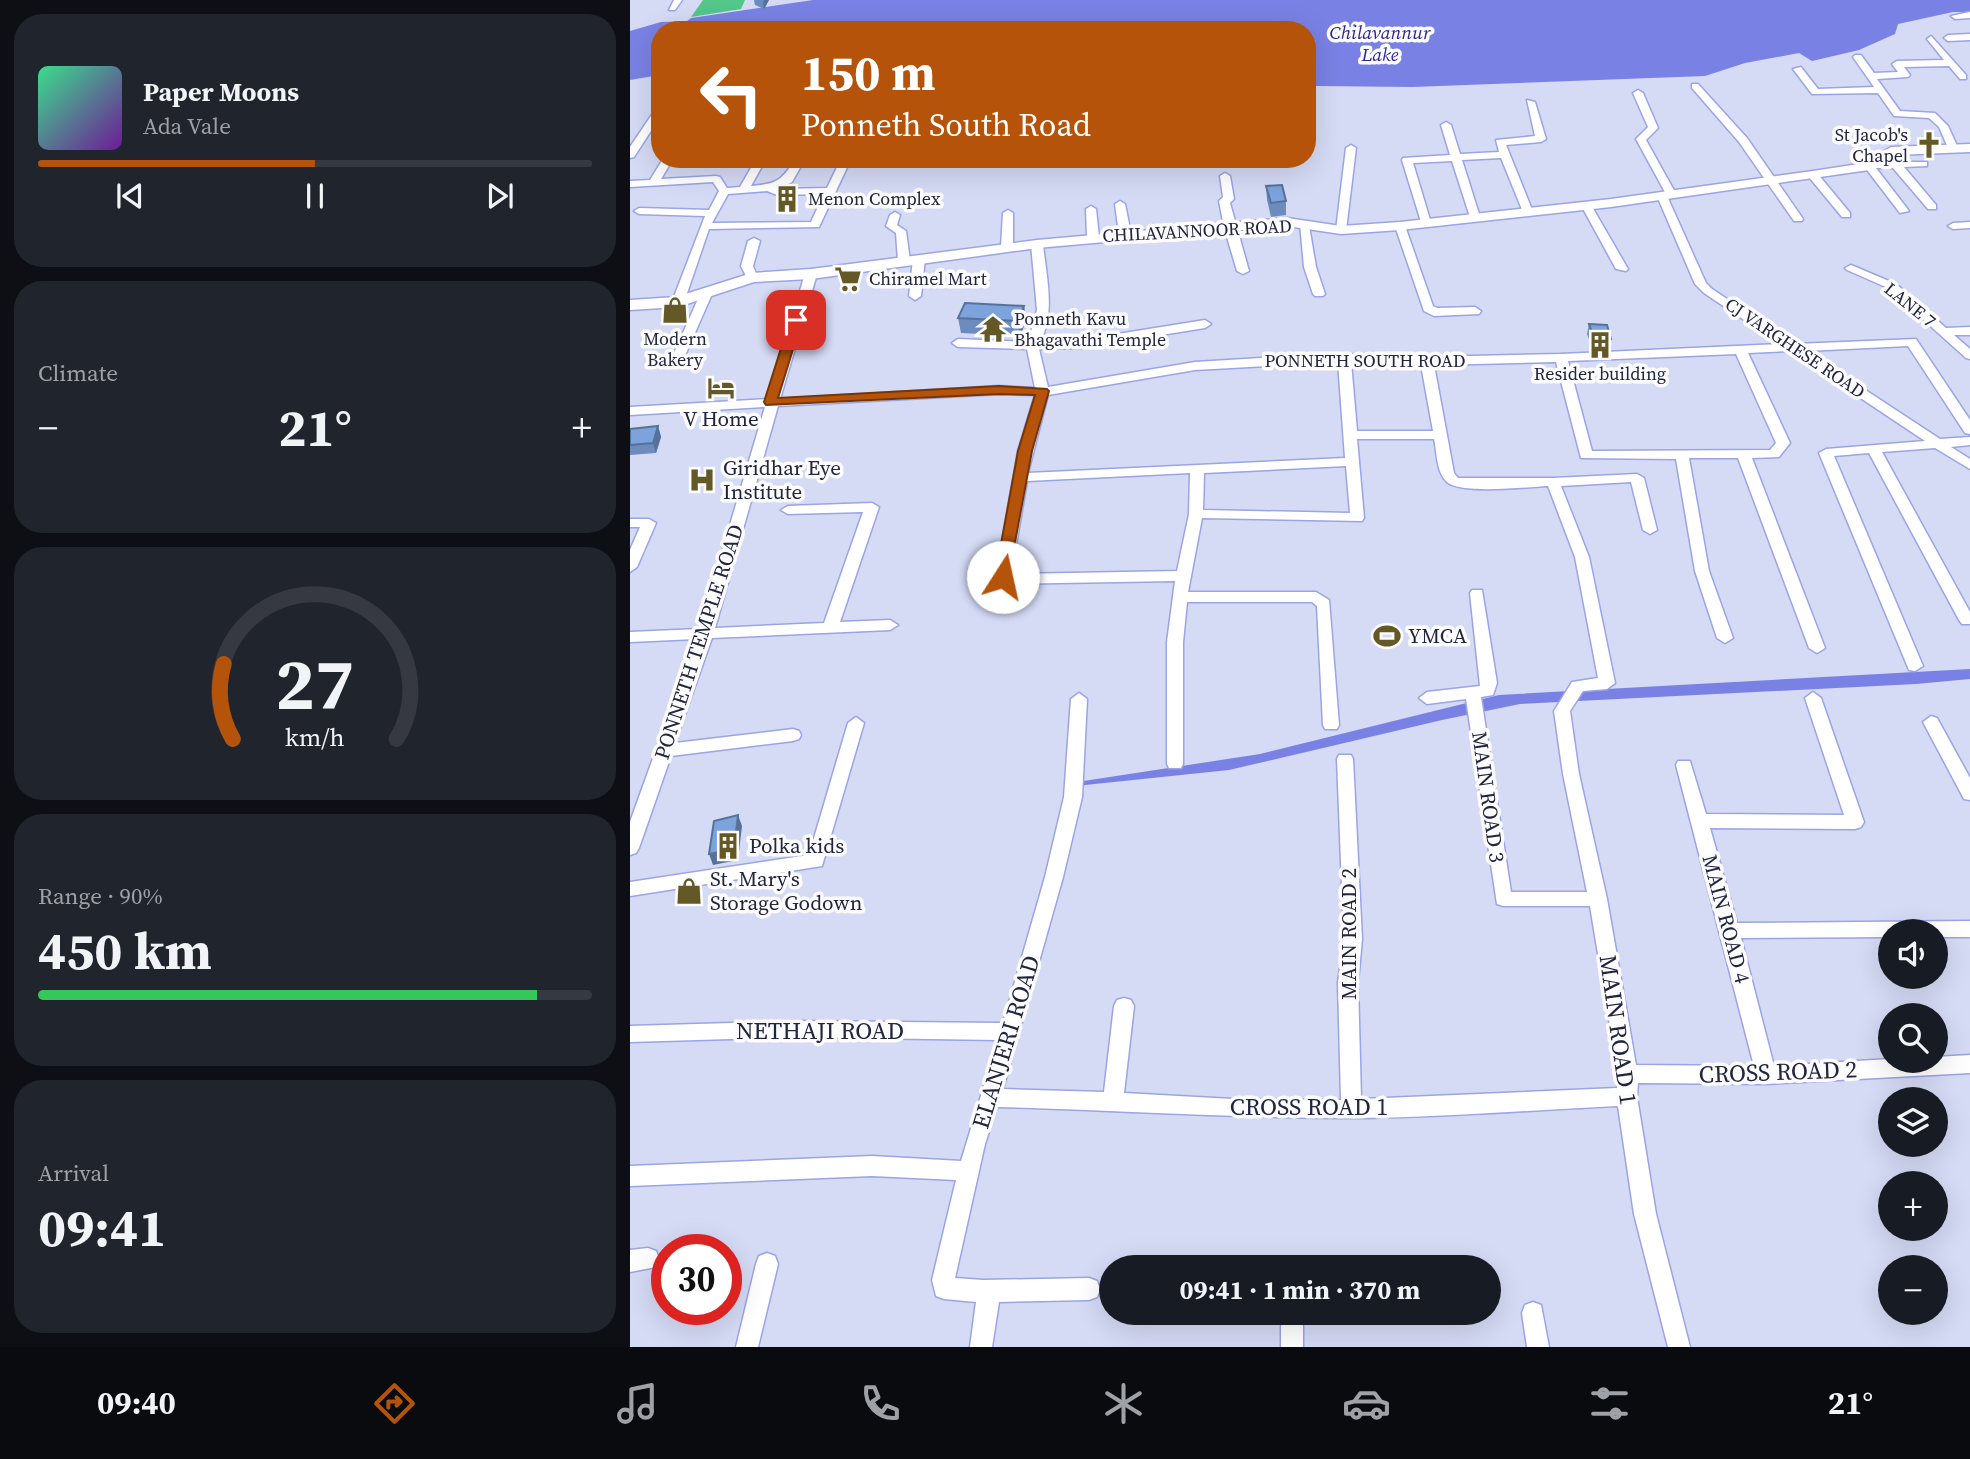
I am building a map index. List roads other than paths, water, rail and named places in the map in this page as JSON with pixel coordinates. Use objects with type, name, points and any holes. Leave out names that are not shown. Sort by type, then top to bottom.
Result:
[{"type":"street","points":[[672,8],[678,0]]},
{"type":"street","points":[[1955,16],[1970,15]]},
{"type":"street","points":[[1948,38],[1970,37]]},
{"type":"street","points":[[1931,39],[1963,77]]},
{"type":"street","points":[[1858,57],[1897,114],[1932,115],[1942,126],[1953,148]]},
{"type":"street","points":[[1871,76],[1905,75],[1897,64],[1951,63]]},
{"type":"street","points":[[1798,69],[1815,92],[1882,90]]},
{"type":"street","points":[[1696,86],[1743,140],[1798,219]]},
{"type":"street","name":"CJ VARGHESE ROAD","points":[[1638,93],[1653,128],[1641,139],[1701,284],[1970,465]]},
{"type":"street","points":[[1528,212],[1500,142],[1541,139],[1530,102]]},
{"type":"street","points":[[630,155],[651,123]]},
{"type":"street","points":[[1446,125],[1475,217]]},
{"type":"street","points":[[1342,230],[1351,148]]},
{"type":"street","name":"CHILAVANNOOR ROAD","points":[[630,305],[678,302],[752,278],[811,274],[1007,247],[1125,234],[1287,222],[1342,230],[1400,226],[1813,175],[1871,165],[1891,151],[1970,148]]},
{"type":"street","points":[[1426,223],[1407,160],[1505,155]]},
{"type":"street","points":[[1871,165],[1923,164]]},
{"type":"street","points":[[1871,165],[1904,211]]},
{"type":"street","points":[[1896,165],[1932,207]]},
{"type":"street","points":[[654,182],[663,168]]},
{"type":"street","points":[[746,188],[756,168]]},
{"type":"street","points":[[724,191],[769,188],[788,180],[795,168]]},
{"type":"street","points":[[705,226],[815,225],[842,168]]},
{"type":"street","points":[[1813,175],[1846,215]]},
{"type":"street","points":[[1225,176],[1229,199],[1224,201],[1228,227],[1244,271]]},
{"type":"street","points":[[630,184],[716,179],[724,191]]},
{"type":"street","points":[[769,188],[777,192],[831,191]]},
{"type":"street","points":[[678,302],[705,226],[724,191]]},
{"type":"street","points":[[1120,204],[1125,234]]},
{"type":"street","points":[[1586,205],[1622,269]]},
{"type":"street","points":[[1091,209],[1093,237]]},
{"type":"street","points":[[639,211],[713,213]]},
{"type":"street","points":[[1007,247],[1008,213]]},
{"type":"street","points":[[895,215],[891,226],[901,231],[911,260],[915,296]]},
{"type":"street","points":[[1953,226],[1970,225]]},
{"type":"street","points":[[1304,226],[1310,267],[1319,294]]},
{"type":"street","points":[[1400,226],[1428,308],[1434,312],[1475,311]]},
{"type":"street","points":[[752,278],[747,266],[754,241]]},
{"type":"street","points":[[1032,346],[1039,335],[1042,315],[1037,244]]},
{"type":"street","name":"LANE 7","points":[[1851,268],[1892,286],[1942,332],[1970,331]]},
{"type":"street","name":"PONNETH TEMPLE ROAD","points":[[630,848],[636,809],[663,751],[706,633],[748,492],[771,402],[811,274]]},
{"type":"street","points":[[677,360],[706,292]]},
{"type":"street","points":[[958,343],[1032,346],[1080,344],[1205,324]]},
{"type":"street","points":[[1942,332],[1970,355]]},
{"type":"street","name":"PONNETH SOUTH ROAD","points":[[630,411],[999,390],[1042,391],[1195,366],[1344,358],[1427,361],[1561,358],[1912,342],[1970,430]]},
{"type":"street","points":[[1032,346],[1041,372],[1042,391],[1020,477],[1003,577],[1183,576]]},
{"type":"street","points":[[1561,358],[1586,455],[1774,454],[1783,443],[1741,349]]},
{"type":"street","points":[[1196,514],[1357,518],[1344,358]]},
{"type":"street","points":[[1427,361],[1447,473],[1453,481],[1465,484],[1637,478],[1650,530]]},
{"type":"street","points":[[1350,435],[1440,435]]},
{"type":"street","points":[[1915,666],[1826,453],[1970,441]]},
{"type":"street","points":[[1873,449],[1968,620]]},
{"type":"street","points":[[1682,455],[1702,571],[1725,638]]},
{"type":"street","points":[[1744,455],[1817,648]]},
{"type":"street","points":[[1020,477],[1353,462]]},
{"type":"street","points":[[1175,764],[1175,642],[1183,576],[1196,514],[1197,470]]},
{"type":"street","name":"MAIN ROAD 1","points":[[1553,482],[1582,557],[1607,683],[1578,686],[1562,711],[1571,774],[1598,899],[1628,1074],[1627,1097],[1645,1214],[1679,1347]]},
{"type":"street","points":[[788,510],[872,508],[830,628]]},
{"type":"street","points":[[630,523],[649,523],[630,568]]},
{"type":"street","points":[[1427,698],[1487,691],[1489,683],[1476,593]]},
{"type":"street","points":[[1180,597],[1316,597],[1324,604],[1331,725]]},
{"type":"street","points":[[630,637],[890,625]]},
{"type":"street","name":"MAIN ROAD 3","points":[[1473,694],[1503,899],[1598,899]]},
{"type":"street","points":[[1700,821],[1854,821],[1812,698]]},
{"type":"street","name":"ELANJERI ROAD","points":[[983,1291],[944,1288],[943,1280],[969,1171],[1054,877],[1073,797],[1079,699]]},
{"type":"street","points":[[1931,722],[1970,794]]},
{"type":"street","points":[[630,889],[816,861],[856,723]]},
{"type":"street","points":[[663,751],[793,735]]},
{"type":"street","name":"MAIN ROAD 2","points":[[1345,759],[1353,939],[1348,982],[1351,1109]]},
{"type":"street","name":"MAIN ROAD 4","points":[[1684,765],[1766,1075]]},
{"type":"street","points":[[1730,931],[1970,929]]},
{"type":"street","points":[[1113,1101],[1124,1006]]},
{"type":"street","name":"NETHAJI ROAD","points":[[630,1034],[793,1029],[1010,1032]]},
{"type":"street","name":"CROSS ROAD 2","points":[[1628,1074],[1766,1075],[1970,1064]]},
{"type":"street","name":"CROSS ROAD 1","points":[[990,1098],[1233,1108],[1351,1109],[1627,1097]]},
{"type":"street","points":[[630,1175],[872,1166],[969,1171]]},
{"type":"street","points":[[747,1347],[767,1264]]},
{"type":"street","points":[[983,1291],[1089,1289]]},
{"type":"street","points":[[981,1347],[989,1306],[988,1297],[983,1291]]},
{"type":"street","points":[[1533,1313],[1538,1347]]},
{"type":"water","name":"Chilavannur Lake","points":[[813,0],[1970,0],[1970,12],[1953,12],[1898,24],[1895,34],[1859,50],[1812,61],[1799,53],[1745,63],[1705,76],[1412,87],[1316,86],[1316,21],[687,21],[691,18]]},
{"type":"water","name":"Chilavannur Lake","points":[[651,25],[651,76],[630,80],[630,31]]},
{"type":"water","points":[[1970,669],[1970,679],[1916,684],[1520,704],[1229,770],[1066,787],[1064,784],[1260,754],[1499,695]]},
{"type":"place","name":"St Jacob's Chapel","points":[[1929,145]]},
{"type":"place","name":"Menon Complex","points":[[787,199]]},
{"type":"place","name":"Chiramel Mart","points":[[848,279]]},
{"type":"place","name":"Modern Bakery","points":[[675,310]]},
{"type":"place","name":"Ponneth Kavu Bhagavathi Temple","points":[[993,329]]},
{"type":"place","name":"Resider building","points":[[1600,345]]},
{"type":"place","name":"V Home","points":[[721,388]]},
{"type":"place","name":"Giridhar Eye Institute","points":[[702,480]]},
{"type":"place","name":"YMCA","points":[[1387,636]]},
{"type":"place","name":"Polka kids","points":[[728,846]]},
{"type":"place","name":"St. Mary's Storage Godown","points":[[689,891]]}]
